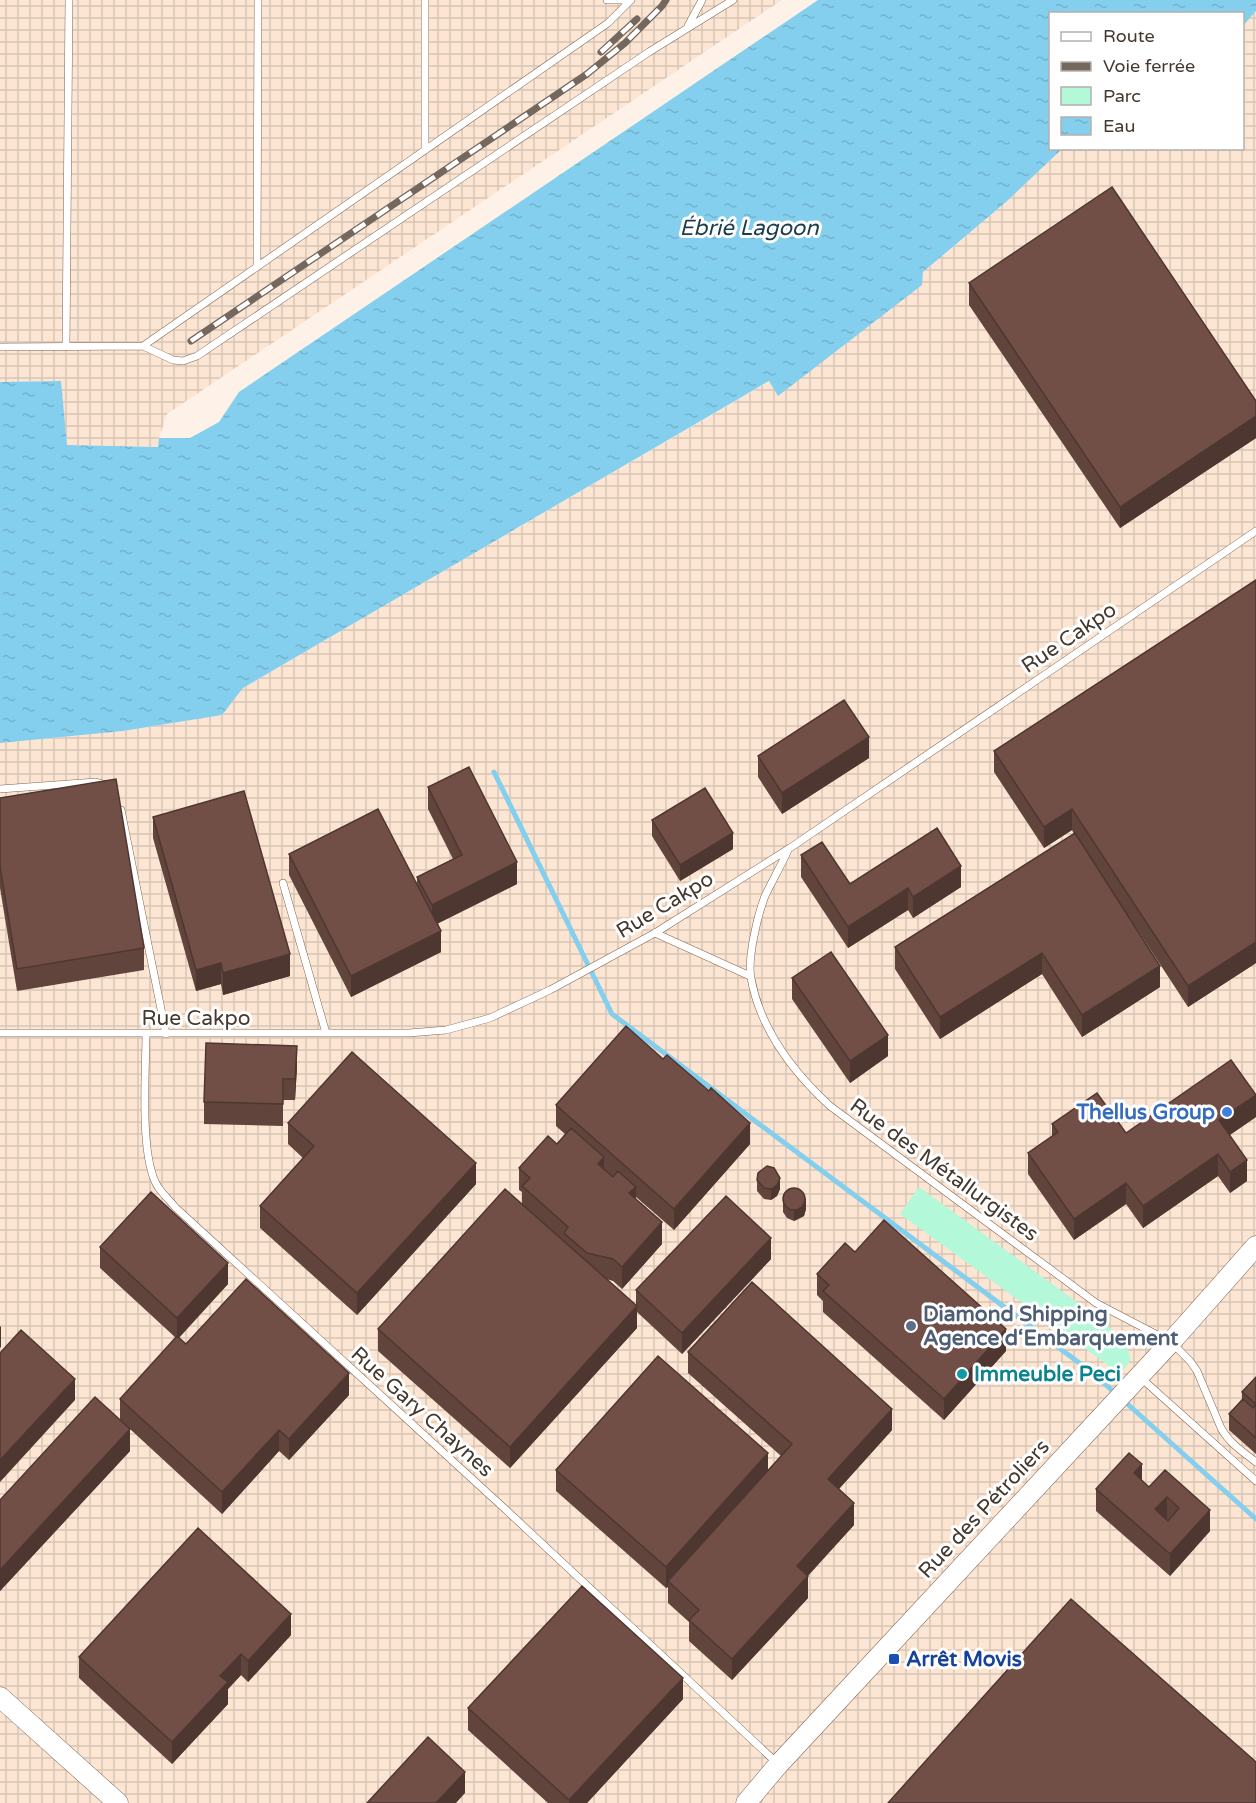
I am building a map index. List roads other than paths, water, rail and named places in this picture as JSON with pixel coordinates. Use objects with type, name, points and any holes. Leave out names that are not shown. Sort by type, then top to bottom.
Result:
[{"type":"street","name":"Rue des Pétroliers","points":[[746,1803],[778,1765],[1171,1342],[1256,1246]]},
{"type":"street","points":[[0,1698],[118,1803]]},
{"type":"lane","points":[[66,347],[69,0]]},
{"type":"lane","points":[[257,267],[258,0]]},
{"type":"lane","points":[[425,0],[425,150]]},
{"type":"lane","points":[[607,0],[631,0]]},
{"type":"lane","points":[[143,346],[608,23],[631,0]]},
{"type":"lane","points":[[687,28],[702,0]]},
{"type":"lane","points":[[0,347],[143,346],[172,360],[183,361],[197,356],[687,28],[733,0]]},
{"type":"lane","name":"Rue Cakpo","points":[[0,1034],[409,1033],[446,1030],[490,1018],[550,990],[655,933],[789,848],[1256,531]]},
{"type":"lane","points":[[0,789],[96,782],[109,786]]},
{"type":"lane","points":[[120,806],[166,1034]]},
{"type":"lane","name":"Rue des Métallurgistes","points":[[789,848],[765,897],[755,930],[750,976],[770,1033],[789,1064],[830,1106],[1096,1303],[1171,1342],[1197,1371],[1225,1436],[1256,1462]]},
{"type":"lane","points":[[283,883],[326,1033]]},
{"type":"lane","points":[[655,933],[750,976]]},
{"type":"lane","name":"Rue Gary Chaynes","points":[[146,1034],[148,1163],[157,1186],[176,1208],[513,1516],[778,1765]]},
{"type":"lane","points":[[1137,1379],[1256,1480]]},
{"type":"water","name":"Ébrié Lagoon","points":[[818,0],[1256,0],[1256,11],[1244,25],[1244,12],[1049,12],[1049,150],[1061,150],[1006,202],[923,272],[922,285],[778,396],[769,381],[243,688],[222,715],[123,731],[0,743],[0,382],[61,381],[67,445],[158,447],[159,438],[190,438],[219,422],[239,392]]},
{"type":"waterway","points":[[494,772],[612,1014],[1094,1374],[1116,1394]]},
{"type":"waterway","points":[[1123,1400],[1256,1519]]},
{"type":"railway","points":[[191,341],[587,74],[625,43],[666,0]]},
{"type":"railway","points":[[601,52],[637,19]]},
{"type":"place","name":"Thellus Group","points":[[1227,1112]]},
{"type":"place","name":"Diamond Shipping Agence d‘Embarquement","points":[[911,1326]]},
{"type":"place","name":"Immeuble Peci","points":[[962,1374]]},
{"type":"place","name":"Arrêt Movis","points":[[894,1659]]}]
